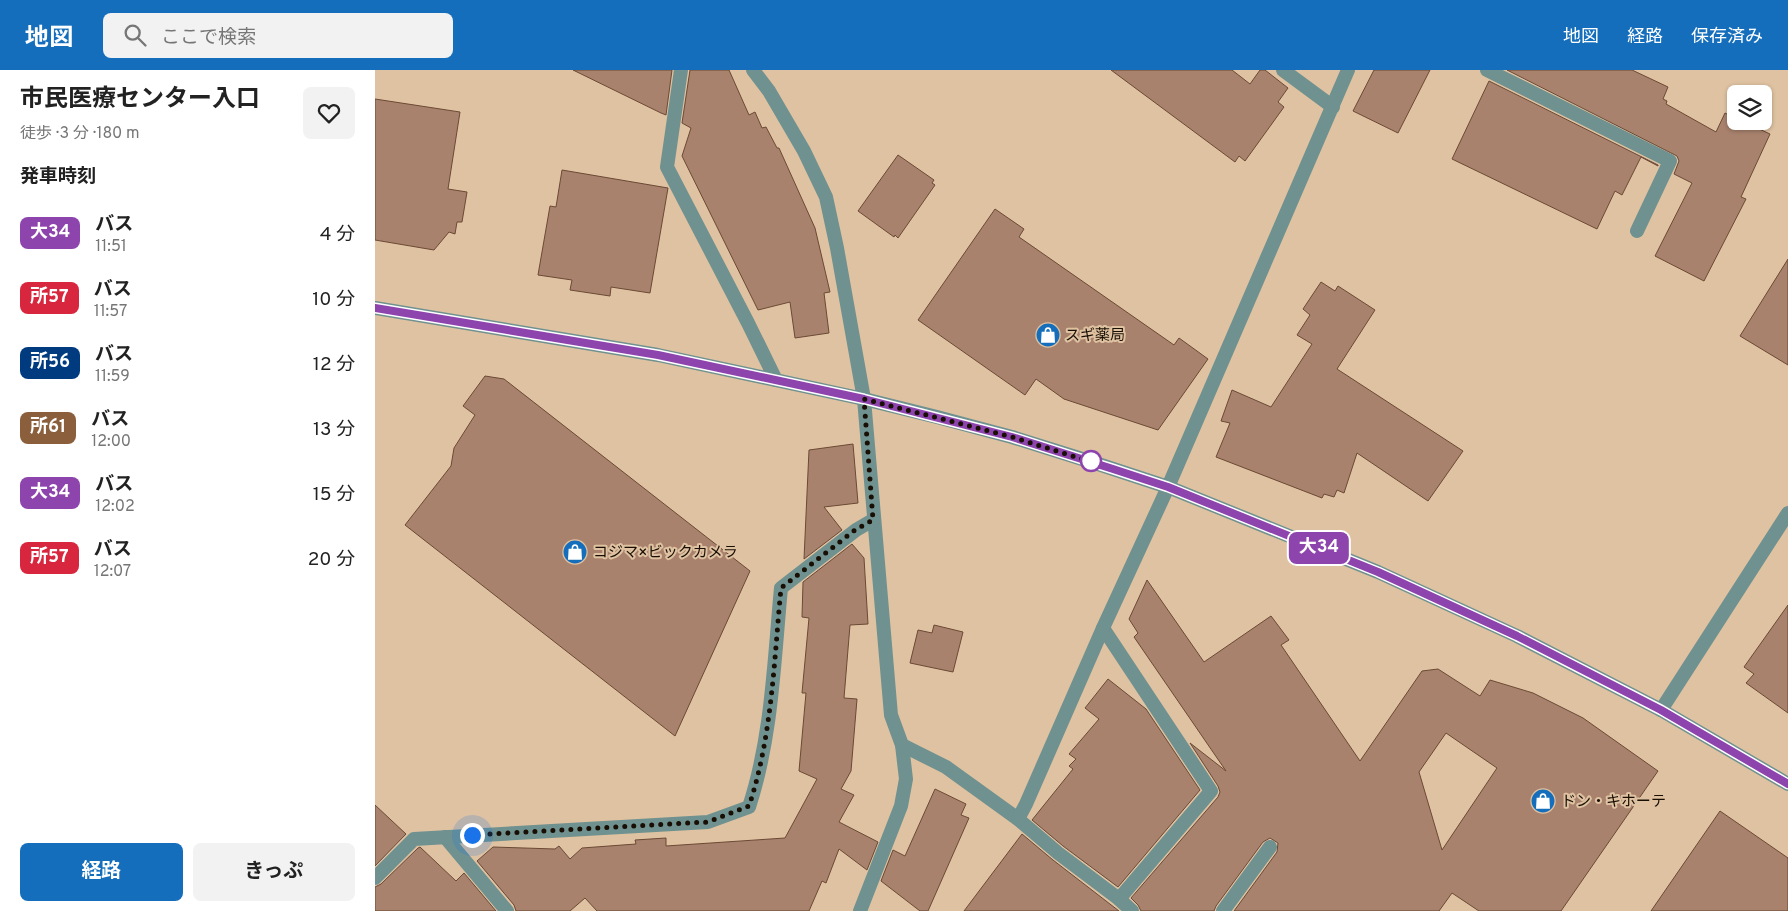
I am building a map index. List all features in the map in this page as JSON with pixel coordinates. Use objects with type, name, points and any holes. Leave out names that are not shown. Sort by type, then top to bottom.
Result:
[{"type":"street","points":[[681,70],[667,167],[749,323],[776,380]]},
{"type":"street","points":[[753,70],[769,91],[804,151],[826,197],[864,399],[891,715],[901,745],[906,779],[901,806],[860,911]]},
{"type":"street","points":[[1283,70],[1333,107]]},
{"type":"street","points":[[1018,819],[1168,487],[1348,70]]},
{"type":"street","points":[[1487,70],[1670,162],[1637,231]]},
{"type":"street","points":[[375,308],[658,355],[864,399],[1012,437],[1168,487],[1378,572],[1517,636],[1661,710],[1788,784]]},
{"type":"street","points":[[1661,710],[1788,513]]},
{"type":"street","points":[[375,878],[414,839],[708,822],[749,806],[758,779],[767,723],[781,588],[855,530],[873,520]]},
{"type":"street","points":[[1103,628],[1211,791],[1119,898]]},
{"type":"street","points":[[901,745],[946,767],[1018,819],[1058,853],[1119,898],[1133,911]]},
{"type":"street","points":[[445,837],[507,911]]},
{"type":"street","points":[[1223,911],[1270,847]]},
{"type":"building","points":[[573,70],[672,70],[666,115],[661,113]]},
{"type":"building","points":[[690,70],[729,70],[749,115],[755,112],[762,128],[766,127],[777,148],[779,148],[815,228],[830,292],[824,293],[829,333],[795,338],[790,302],[758,310],[682,156],[691,128],[682,123]]},
{"type":"building","points":[[1111,70],[1232,70],[1250,84],[1260,70],[1265,70],[1288,88],[1278,102],[1284,107],[1245,161],[1239,156],[1235,162]]},
{"type":"building","points":[[1374,70],[1430,70],[1398,133],[1353,111]]},
{"type":"building","points":[[1507,70],[1632,70],[1668,87],[1663,99],[1667,101],[1666,104],[1716,132],[1725,113],[1727,114],[1727,130],[1761,130],[1770,134],[1741,197],[1746,199],[1704,281],[1655,256],[1692,183],[1674,174],[1679,161],[1677,156]]},
{"type":"building","points":[[1489,81],[1658,165],[1658,166],[1641,157],[1622,195],[1615,191],[1597,229],[1452,159]]},
{"type":"building","points":[[375,99],[460,112],[448,189],[467,192],[462,222],[457,222],[455,234],[449,232],[434,250],[375,240]]},
{"type":"building","points":[[898,155],[934,180],[932,183],[935,185],[898,238],[858,211]]},
{"type":"building","points":[[562,170],[668,188],[650,293],[611,287],[610,296],[570,290],[572,280],[538,275],[550,206],[556,207]]},
{"type":"building","points":[[995,209],[1024,229],[1019,237],[1174,345],[1179,338],[1208,359],[1158,430],[1064,399],[1036,379],[1025,395],[918,320]]},
{"type":"building","points":[[1788,259],[1788,365],[1740,336]]},
{"type":"building","points":[[1321,282],[1335,291],[1338,286],[1375,310],[1337,369],[1463,451],[1428,501],[1357,453],[1344,493],[1337,490],[1334,497],[1324,494],[1322,498],[1216,457],[1230,423],[1221,421],[1232,390],[1271,407],[1312,344],[1297,335],[1310,315],[1303,309]]},
{"type":"building","points":[[485,376],[504,379],[750,571],[675,736],[405,525],[451,466],[454,448],[475,415],[463,406]]},
{"type":"building","points":[[853,444],[858,503],[824,507],[842,530],[804,559],[809,450]]},
{"type":"building","points":[[852,544],[864,558],[868,624],[850,625],[844,698],[857,699],[851,771],[841,789],[854,795],[839,822],[878,842],[867,870],[839,849],[826,883],[822,881],[809,911],[597,911],[585,898],[570,911],[516,911],[514,905],[477,861],[493,847],[555,849],[559,846],[570,859],[582,848],[636,844],[635,840],[666,838],[666,846],[785,838],[817,779],[799,771],[806,693],[802,693],[809,618],[802,617],[803,582]]},
{"type":"building","points":[[1147,580],[1204,662],[1271,616],[1289,640],[1281,645],[1360,761],[1422,671],[1438,669],[1480,696],[1490,680],[1533,693],[1583,718],[1658,771],[1561,911],[1479,911],[1452,893],[1439,911],[1234,911],[1277,852],[1278,843],[1270,838],[1263,842],[1214,911],[1141,911],[1131,898],[1218,797],[1220,792],[1190,743],[1226,771],[1134,637],[1138,633],[1129,619]],"holes":[[[1446,733],[1497,768],[1442,850],[1419,772]]]},
{"type":"building","points":[[1788,605],[1788,713],[1746,683],[1754,674],[1744,667]]},
{"type":"building","points":[[934,625],[963,632],[953,672],[910,663],[918,630],[932,633]]},
{"type":"building","points":[[1108,679],[1146,709],[1200,790],[1118,887],[1032,820],[1073,769],[1069,766],[1076,759],[1069,754],[1099,719],[1085,708]]},
{"type":"building","points":[[935,789],[966,804],[961,815],[969,818],[928,911],[920,911],[881,881],[893,850],[905,856]]},
{"type":"building","points":[[375,805],[406,834],[375,866]]},
{"type":"building","points":[[1720,811],[1788,858],[1788,911],[1651,911]]},
{"type":"building","points":[[1022,834],[1053,860],[1119,911],[964,911]]},
{"type":"building","points":[[420,847],[456,881],[464,873],[496,911],[375,911],[375,887],[381,884]]},
{"type":"bus line","name":"大34","points":[[375,308],[658,355],[864,399],[1012,437],[1168,487],[1378,572],[1517,636],[1661,710],[1788,784]]},
{"type":"place","name":"スギ薬局","points":[[1048,335]]},
{"type":"place","name":"コジマ×ビックカメラ","points":[[575,552]]},
{"type":"place","name":"ドン・キホーテ","points":[[1543,801]]},
{"type":"route","points":[[472,835],[708,822],[749,806],[758,779],[767,723],[781,588],[855,530],[873,520],[864,399],[1012,437],[1095,463],[1091,461]]}]
